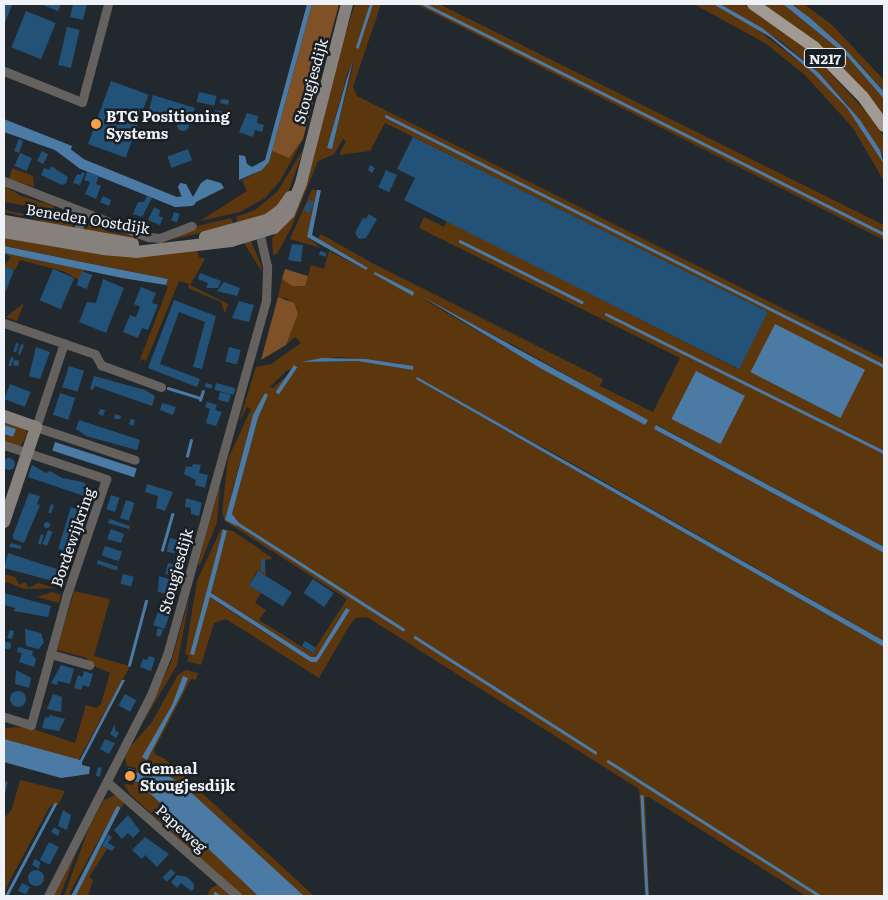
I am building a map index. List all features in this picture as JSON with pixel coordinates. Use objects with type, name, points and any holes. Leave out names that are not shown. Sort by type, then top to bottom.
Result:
[{"type":"main road","name":"Stougjesdijk","points":[[259,229],[281,223],[291,209],[343,26],[347,4]]},
{"type":"main road","name":"Stougjesdijk","points":[[343,26],[353,4]]},
{"type":"main road","name":"N217","points":[[753,4],[814,47],[863,97],[884,126]]},
{"type":"main road","name":"Beneden Oostdijk","points":[[4,221],[75,240]]},
{"type":"main road","name":"Beneden Oostdijk","points":[[4,232],[75,240],[142,252],[259,229]]},
{"type":"main road","points":[[4,416],[36,427],[4,522]]},
{"type":"street","points":[[4,71],[82,102],[108,4]]},
{"type":"street","points":[[4,182],[152,238],[164,237],[192,226]]},
{"type":"street","points":[[75,240],[83,213]]},
{"type":"street","name":"Stougjesdijk","points":[[48,896],[157,683],[182,606],[266,300],[268,274],[259,229]]},
{"type":"street","points":[[4,323],[95,354],[101,365],[161,387]]},
{"type":"street","points":[[64,343],[36,427],[135,460]]},
{"type":"street","points":[[4,445],[27,453]]},
{"type":"street","name":"Bordewijkring","points":[[4,717],[31,725],[50,654],[106,479],[27,453]]},
{"type":"street","points":[[50,654],[90,665]]},
{"type":"street","name":"Papeweg","points":[[107,782],[237,896]]},
{"type":"shaded area","points":[[312,4],[339,4],[303,139],[289,158],[272,151]]},
{"type":"shaded area","points":[[355,4],[381,4],[353,87],[357,96],[884,359],[884,547],[657,425],[654,429],[884,553],[884,641],[559,456],[416,379],[884,647],[884,896],[806,896],[649,797],[645,797],[649,896],[645,896],[639,789],[367,617],[356,618],[349,626],[319,678],[226,619],[214,623],[201,665],[187,661],[189,656],[185,654],[197,581],[221,529],[223,529],[190,654],[209,597],[311,662],[317,662],[349,610],[346,608],[316,657],[311,657],[211,593],[227,531],[224,530],[233,531],[272,559],[265,560],[266,577],[257,571],[249,585],[261,593],[255,603],[266,610],[259,620],[312,653],[347,599],[225,521],[222,512],[228,459],[251,409],[247,407],[239,422],[256,367],[271,364],[301,343],[295,337],[286,345],[298,314],[288,299],[278,297],[282,279],[286,282],[306,283],[311,265],[324,269],[329,251],[366,270],[367,268],[317,240],[321,234],[372,263],[603,379],[600,386],[653,412],[680,358],[419,228],[424,217],[444,227],[447,221],[738,369],[768,312],[385,123],[370,151],[339,155],[346,141],[343,139],[334,154],[318,161],[291,228],[277,254],[273,255],[272,238],[283,225]],"holes":[[[354,61],[332,149],[327,148],[347,75]],[[420,297],[517,347],[647,420],[645,424],[540,368]],[[338,357],[412,366],[413,370],[357,361],[303,362]],[[297,367],[273,388],[270,387],[286,371]],[[268,395],[258,418],[232,514],[239,523],[228,522],[232,491],[253,415]]]},
{"type":"shaded area","points":[[416,4],[439,4],[884,225],[884,240]]},
{"type":"shaded area","points":[[694,4],[713,4],[749,23],[812,72],[847,108],[876,149],[884,164],[884,181],[853,128],[805,75],[765,43]]},
{"type":"shaded area","points":[[720,4],[743,4],[808,49],[871,117],[884,137],[884,157],[847,104],[819,73],[782,42]]},
{"type":"shaded area","points":[[763,4],[783,4],[846,55],[884,99],[884,118],[827,51]]},
{"type":"shaded area","points":[[791,4],[804,4],[832,25],[884,80],[884,92],[848,52]]},
{"type":"shaded area","points":[[303,139],[280,181],[265,198],[240,212],[200,221],[247,191],[242,180],[262,170],[269,162],[272,151],[289,158]]},
{"type":"shaded area","points":[[304,148],[289,190],[277,209],[239,226],[236,217],[255,210],[277,192]]},
{"type":"shaded area","points":[[12,168],[33,176],[34,187],[9,179]]},
{"type":"shaded area","points":[[4,186],[21,196],[54,206],[52,210],[4,202]]},
{"type":"shaded area","points":[[312,189],[317,190],[307,237],[321,248],[290,239]]},
{"type":"shaded area","points":[[4,210],[51,219],[64,210],[73,214],[75,220],[71,228],[62,229],[33,218],[4,212]]},
{"type":"shaded area","points":[[231,218],[234,226],[164,241],[185,229]]},
{"type":"shaded area","points":[[88,221],[106,231],[137,237],[139,242],[92,235],[86,230]]},
{"type":"shaded area","points":[[4,235],[75,248],[197,248],[199,257],[205,259],[190,285],[228,304],[225,313],[221,302],[188,288],[189,284],[179,281],[146,361],[141,359],[136,370],[168,287],[166,285],[168,279],[4,246]]},
{"type":"shaded area","points":[[251,241],[261,265],[262,272],[244,243]]},
{"type":"shaded area","points":[[4,253],[84,270],[79,280],[63,271],[20,260],[15,270],[4,266],[11,257]]},
{"type":"shaded area","points":[[285,269],[308,276],[305,286],[292,286],[282,279]]},
{"type":"shaded area","points":[[278,297],[294,303],[298,314],[286,345],[261,360]]},
{"type":"shaded area","points":[[24,303],[17,321],[6,317]]},
{"type":"shaded area","points":[[4,419],[25,428],[27,434],[20,447],[4,441],[4,434],[13,437],[16,429],[4,425]]},
{"type":"shaded area","points":[[220,485],[217,522],[200,565],[198,564]]},
{"type":"shaded area","points":[[4,574],[15,577],[19,585],[25,582],[29,588],[38,583],[56,588],[24,589],[4,581]]},
{"type":"shaded area","points":[[74,591],[110,599],[94,656],[130,666],[78,761],[4,739],[4,728],[27,727],[75,743],[86,705],[97,708],[101,704],[110,673],[89,664],[87,658],[57,650]]},
{"type":"shaded area","points":[[52,592],[61,595],[59,603],[37,597]]},
{"type":"shaded area","points":[[190,596],[177,665],[142,724],[171,662]]},
{"type":"shaded area","points":[[186,670],[198,673],[196,680],[191,679],[154,750],[156,755],[165,759],[314,896],[304,896],[184,786],[166,774],[148,770],[135,775],[136,768],[127,766],[125,757],[130,747],[152,722],[178,675]],"holes":[[[183,677],[188,678],[183,691],[146,759],[143,757],[172,705]]]},
{"type":"shaded area","points":[[20,780],[65,791],[58,805],[53,804],[49,808],[4,894],[4,819],[12,809]]},
{"type":"shaded area","points":[[134,782],[138,782],[258,896],[241,896],[129,793],[124,784],[133,785]]},
{"type":"shaded area","points":[[115,795],[125,802],[121,808],[117,807],[69,894],[72,895],[102,846],[107,849],[89,877],[93,880],[88,896],[64,896],[88,830],[103,801]]},
{"type":"shaded area","points":[[77,851],[60,896],[53,896]]},
{"type":"shaded area","points":[[218,885],[230,896],[207,896],[211,888]]},
{"type":"water","points":[[307,4],[312,4],[269,162],[262,170],[239,180],[239,155],[245,156],[247,164],[252,167],[265,160]]},
{"type":"water","points":[[713,4],[720,4],[762,28],[819,73],[860,120],[880,150],[884,164],[847,108],[812,72],[770,37]]},
{"type":"water","points":[[783,4],[791,4],[810,18],[848,52],[884,92],[884,99],[846,55]]},
{"type":"water","points":[[353,61],[332,149],[327,148],[347,78]]},
{"type":"water","points":[[4,119],[72,146],[69,155],[4,132]]},
{"type":"water","points":[[207,179],[221,183],[224,188],[188,206],[177,204],[182,198],[178,187],[180,183],[186,184],[193,197],[201,183]]},
{"type":"water","points":[[317,190],[321,190],[312,235],[368,268],[366,270],[307,237]]},
{"type":"water","points":[[4,246],[168,279],[166,285],[122,278],[4,253]]},
{"type":"water","points":[[375,272],[414,292],[413,296],[374,274]]},
{"type":"water","points":[[421,296],[648,420],[645,425],[540,368]]},
{"type":"water","points":[[775,324],[865,370],[840,418],[750,372]]},
{"type":"water","points":[[322,358],[366,359],[413,366],[413,370],[357,361],[302,362]]},
{"type":"water","points":[[294,365],[297,367],[279,395],[276,392]]},
{"type":"water","points":[[696,371],[745,396],[720,444],[671,419]]},
{"type":"water","points":[[417,377],[884,641],[884,647],[416,379]]},
{"type":"water","points":[[265,393],[268,395],[258,418],[232,514],[239,523],[237,526],[225,520],[253,415]]},
{"type":"water","points":[[4,425],[16,429],[13,437],[4,434]]},
{"type":"water","points":[[656,425],[884,547],[884,553],[654,429]]},
{"type":"water","points":[[55,442],[137,469],[134,477],[52,451]]},
{"type":"water","points":[[223,529],[227,531],[211,593],[311,657],[316,657],[346,608],[350,610],[317,662],[311,662],[210,597],[194,655],[190,654]]},
{"type":"water","points":[[183,676],[188,678],[183,691],[147,760],[142,757],[172,705]]},
{"type":"water","points":[[122,680],[125,680],[82,762],[82,765],[90,767],[89,774],[61,778],[4,762],[4,739],[80,760]]},
{"type":"water","points":[[148,770],[166,774],[184,786],[304,896],[258,896],[138,782],[132,781],[133,774]]},
{"type":"water","points":[[117,806],[121,808],[76,896],[71,896]]},
{"type":"building","points":[[4,4],[12,5],[4,25]]},
{"type":"building","points":[[40,4],[61,4],[58,11]]},
{"type":"building","points":[[73,4],[87,4],[83,20],[70,17]]},
{"type":"building","points":[[26,11],[56,23],[41,59],[11,47]]},
{"type":"building","points":[[67,27],[80,30],[71,68],[58,65]]},
{"type":"building","points":[[111,81],[149,95],[126,158],[88,144]]},
{"type":"building","points":[[199,92],[217,96],[214,106],[197,102]]},
{"type":"building","points":[[153,95],[195,108],[192,119],[165,112],[164,117],[148,113]]},
{"type":"building","points":[[221,99],[229,100],[228,105],[220,103]]},
{"type":"building","points":[[215,110],[224,112],[222,122],[213,120]]},
{"type":"building","points":[[247,113],[258,116],[257,123],[264,125],[262,132],[255,130],[253,137],[239,132]]},
{"type":"building","points":[[181,119],[185,119],[189,125],[185,131],[181,131],[177,127],[177,123]]},
{"type":"building","points":[[413,137],[768,312],[739,369],[404,200],[415,178],[397,169]]},
{"type":"building","points":[[19,139],[23,141],[19,153],[14,151]]},
{"type":"building","points":[[188,149],[192,160],[171,168],[167,157]]},
{"type":"building","points":[[42,151],[48,154],[43,164],[37,161]]},
{"type":"building","points":[[20,153],[32,158],[26,171],[15,166]]},
{"type":"building","points":[[370,165],[375,168],[372,173],[368,170]]},
{"type":"building","points":[[51,166],[68,177],[66,183],[62,185],[41,175],[44,168],[49,170]]},
{"type":"building","points":[[386,170],[397,175],[389,192],[378,187]]},
{"type":"building","points":[[82,172],[85,173],[80,185],[73,183],[77,174],[81,175]]},
{"type":"building","points":[[87,172],[99,176],[96,184],[101,186],[96,199],[85,194],[90,182],[84,180]]},
{"type":"building","points":[[103,196],[111,200],[109,206],[100,202]]},
{"type":"building","points":[[147,196],[152,198],[142,217],[133,214],[138,202],[144,202]]},
{"type":"building","points":[[309,200],[314,202],[309,213],[304,210]]},
{"type":"building","points":[[154,207],[160,210],[159,216],[163,218],[160,225],[148,220]]},
{"type":"building","points":[[174,212],[180,214],[177,222],[171,221]]},
{"type":"building","points":[[369,214],[377,219],[366,238],[359,239],[355,233],[363,218],[366,219]]},
{"type":"building","points":[[292,244],[303,245],[301,262],[288,260]]},
{"type":"building","points":[[320,251],[327,253],[326,257],[319,255]]},
{"type":"building","points":[[4,266],[14,270],[6,291],[4,290]]},
{"type":"building","points":[[53,269],[74,278],[61,309],[40,300]]},
{"type":"building","points":[[82,271],[92,275],[87,289],[76,285]]},
{"type":"building","points":[[200,273],[221,281],[218,288],[206,288],[208,283],[198,279]]},
{"type":"building","points":[[103,279],[124,288],[106,333],[79,322],[87,302],[96,303]]},
{"type":"building","points":[[224,282],[240,288],[237,296],[217,291]]},
{"type":"building","points":[[141,287],[156,293],[152,303],[158,305],[148,330],[142,328],[138,338],[123,332],[130,315],[136,317],[140,307],[134,304]]},
{"type":"building","points":[[174,300],[216,316],[202,369],[193,367],[205,322],[179,312],[160,364],[200,379],[197,387],[148,368]]},
{"type":"building","points":[[239,301],[254,305],[249,322],[232,318]]},
{"type":"building","points":[[16,343],[19,344],[16,352],[13,352]]},
{"type":"building","points":[[21,344],[24,345],[20,355],[18,354]]},
{"type":"building","points":[[36,347],[50,352],[40,379],[29,376]]},
{"type":"building","points":[[229,347],[241,350],[237,364],[225,362]]},
{"type":"building","points":[[11,357],[14,358],[11,366],[8,366]]},
{"type":"building","points":[[16,360],[19,363],[16,366],[13,363]]},
{"type":"building","points":[[69,366],[84,371],[77,392],[62,387]]},
{"type":"building","points":[[94,376],[145,390],[155,396],[152,406],[95,386],[93,390],[90,389]]},
{"type":"building","points":[[206,383],[213,385],[212,389],[205,387]]},
{"type":"building","points":[[216,383],[235,388],[234,395],[214,390]]},
{"type":"building","points":[[10,384],[31,392],[25,407],[4,399]]},
{"type":"building","points":[[220,392],[231,395],[229,403],[218,400]]},
{"type":"building","points":[[60,393],[75,398],[68,420],[53,415]]},
{"type":"building","points":[[207,402],[217,405],[215,410],[222,412],[216,426],[206,423],[210,409],[205,407]]},
{"type":"building","points":[[162,403],[176,407],[173,415],[160,410]]},
{"type":"building","points":[[100,409],[105,410],[103,416],[98,414]]},
{"type":"building","points":[[115,414],[121,416],[120,419],[114,419]]},
{"type":"building","points":[[131,419],[135,420],[133,426],[129,424]]},
{"type":"building","points":[[79,420],[140,440],[137,450],[86,436],[76,429]]},
{"type":"building","points":[[7,458],[11,458],[15,464],[11,470],[7,470],[3,466],[3,462]]},
{"type":"building","points":[[193,464],[201,465],[199,473],[208,475],[205,488],[195,485],[196,480],[184,474],[186,466],[192,467]]},
{"type":"building","points":[[32,465],[46,473],[50,471],[62,478],[83,482],[90,488],[87,497],[28,477]]},
{"type":"building","points":[[147,484],[173,492],[165,511],[156,508],[158,496],[145,492]]},
{"type":"building","points":[[29,493],[40,496],[37,504],[40,505],[24,543],[13,539],[13,535]]},
{"type":"building","points":[[111,495],[120,498],[115,512],[106,509]]},
{"type":"building","points":[[186,498],[202,503],[199,516],[191,514],[191,508],[185,507]]},
{"type":"building","points":[[126,500],[135,503],[129,521],[120,518]]},
{"type":"building","points":[[51,504],[54,505],[51,513],[48,513]]},
{"type":"building","points":[[71,507],[84,511],[72,553],[58,549]]},
{"type":"building","points":[[110,519],[130,526],[129,529],[108,523]]},
{"type":"building","points":[[47,522],[50,525],[47,528],[44,525]]},
{"type":"building","points":[[184,526],[193,529],[191,545],[179,542]]},
{"type":"building","points":[[111,529],[124,534],[121,543],[107,539]]},
{"type":"building","points":[[48,530],[53,532],[47,546],[42,544]]},
{"type":"building","points":[[41,534],[44,535],[41,544],[38,544]]},
{"type":"building","points":[[170,538],[178,540],[174,554],[167,552]]},
{"type":"building","points":[[11,543],[21,546],[21,549],[9,547]]},
{"type":"building","points":[[105,546],[122,552],[119,561],[102,555]]},
{"type":"building","points":[[8,553],[60,570],[57,582],[4,568]]},
{"type":"building","points":[[175,557],[181,559],[179,566],[184,568],[181,578],[165,574],[168,563],[173,564]]},
{"type":"building","points":[[261,559],[265,559],[265,572],[261,572]]},
{"type":"building","points":[[98,560],[118,567],[117,571],[97,564]]},
{"type":"building","points":[[258,571],[292,592],[283,607],[249,585]]},
{"type":"building","points":[[123,574],[134,577],[131,587],[120,584]]},
{"type":"building","points":[[159,576],[169,579],[168,584],[176,586],[174,596],[158,592]]},
{"type":"building","points":[[313,579],[334,593],[324,607],[303,593]]},
{"type":"building","points":[[4,593],[51,606],[48,617],[14,611],[15,608],[4,605]]},
{"type":"building","points":[[159,609],[170,613],[164,629],[153,625]]},
{"type":"building","points":[[158,628],[163,630],[160,637],[156,635]]},
{"type":"building","points":[[25,629],[41,633],[44,642],[39,649],[26,646]]},
{"type":"building","points":[[10,630],[14,631],[12,639],[7,638]]},
{"type":"building","points":[[7,641],[11,645],[7,649],[3,645]]},
{"type":"building","points":[[305,641],[316,648],[313,653],[302,646]]},
{"type":"building","points":[[18,647],[33,651],[32,655],[36,659],[34,667],[19,662],[22,653],[17,652]]},
{"type":"building","points":[[149,656],[155,658],[151,671],[140,667],[143,659],[147,660]]},
{"type":"building","points":[[61,665],[74,669],[70,684],[58,681],[57,685],[51,683]]},
{"type":"building","points":[[16,670],[31,678],[29,688],[15,684]]},
{"type":"building","points":[[84,671],[93,674],[89,687],[83,685],[81,690],[74,688],[78,675],[82,677]]},
{"type":"building","points":[[18,691],[26,699],[18,707],[10,699]]},
{"type":"building","points":[[53,694],[62,697],[61,712],[47,709]]},
{"type":"building","points":[[125,694],[136,700],[130,712],[119,705]]},
{"type":"building","points":[[50,715],[65,719],[59,731],[42,728],[45,717],[48,718]]},
{"type":"building","points":[[115,724],[115,730],[119,733],[116,738],[110,734]]},
{"type":"building","points":[[105,739],[115,743],[109,754],[100,749]]},
{"type":"building","points":[[98,767],[102,768],[100,777],[96,776]]},
{"type":"building","name":"Gemaal Stougjesdijk","points":[[128,768],[134,769],[131,783],[126,782]]},
{"type":"building","points":[[4,781],[8,782],[4,796]]},
{"type":"building","points":[[63,810],[71,815],[67,830],[58,826]]},
{"type":"building","points":[[128,815],[140,831],[133,838],[128,833],[122,839],[114,830]]},
{"type":"building","points":[[54,827],[60,831],[58,836],[51,832]]},
{"type":"building","points":[[108,834],[112,837],[108,843],[115,847],[112,851],[102,846]]},
{"type":"building","points":[[145,837],[169,854],[157,867],[145,855],[142,859],[132,850]]},
{"type":"building","points":[[49,842],[59,847],[50,865],[40,860]]},
{"type":"building","points":[[35,859],[40,862],[39,869],[32,865]]},
{"type":"building","points":[[171,869],[175,873],[167,882],[163,877]]},
{"type":"building","points":[[36,870],[42,872],[44,878],[42,884],[36,886],[30,884],[28,878],[30,872]]},
{"type":"building","points":[[177,875],[187,877],[194,884],[194,889],[191,891],[181,883],[177,888],[171,882]]},
{"type":"building","points":[[22,883],[30,887],[26,894],[18,891]]},
{"type":"waterway","points":[[357,47],[371,4]]},
{"type":"waterway","points":[[424,4],[884,234]]},
{"type":"waterway","points":[[386,116],[884,366]]},
{"type":"waterway","points":[[58,146],[82,164],[176,202],[191,201]]},
{"type":"waterway","points":[[460,241],[582,302]]},
{"type":"waterway","points":[[606,314],[884,452]]},
{"type":"waterway","points":[[168,388],[201,398]]},
{"type":"waterway","points":[[200,400],[203,391]]},
{"type":"waterway","points":[[187,456],[191,440]]},
{"type":"waterway","points":[[162,550],[172,514]]},
{"type":"waterway","points":[[237,523],[403,629]]},
{"type":"waterway","points":[[129,665],[146,601]]},
{"type":"waterway","points":[[415,637],[595,752]]},
{"type":"waterway","points":[[608,761],[820,896]]},
{"type":"waterway","points":[[642,796],[647,896]]},
{"type":"waterway","points":[[6,896],[55,804]]},
{"type":"waterway","points":[[215,893],[219,896]]},
{"type":"place","name":"BTG Positioning Systems","points":[[96,124]]},
{"type":"place","name":"Gemaal Stougjesdijk","points":[[130,776]]}]
